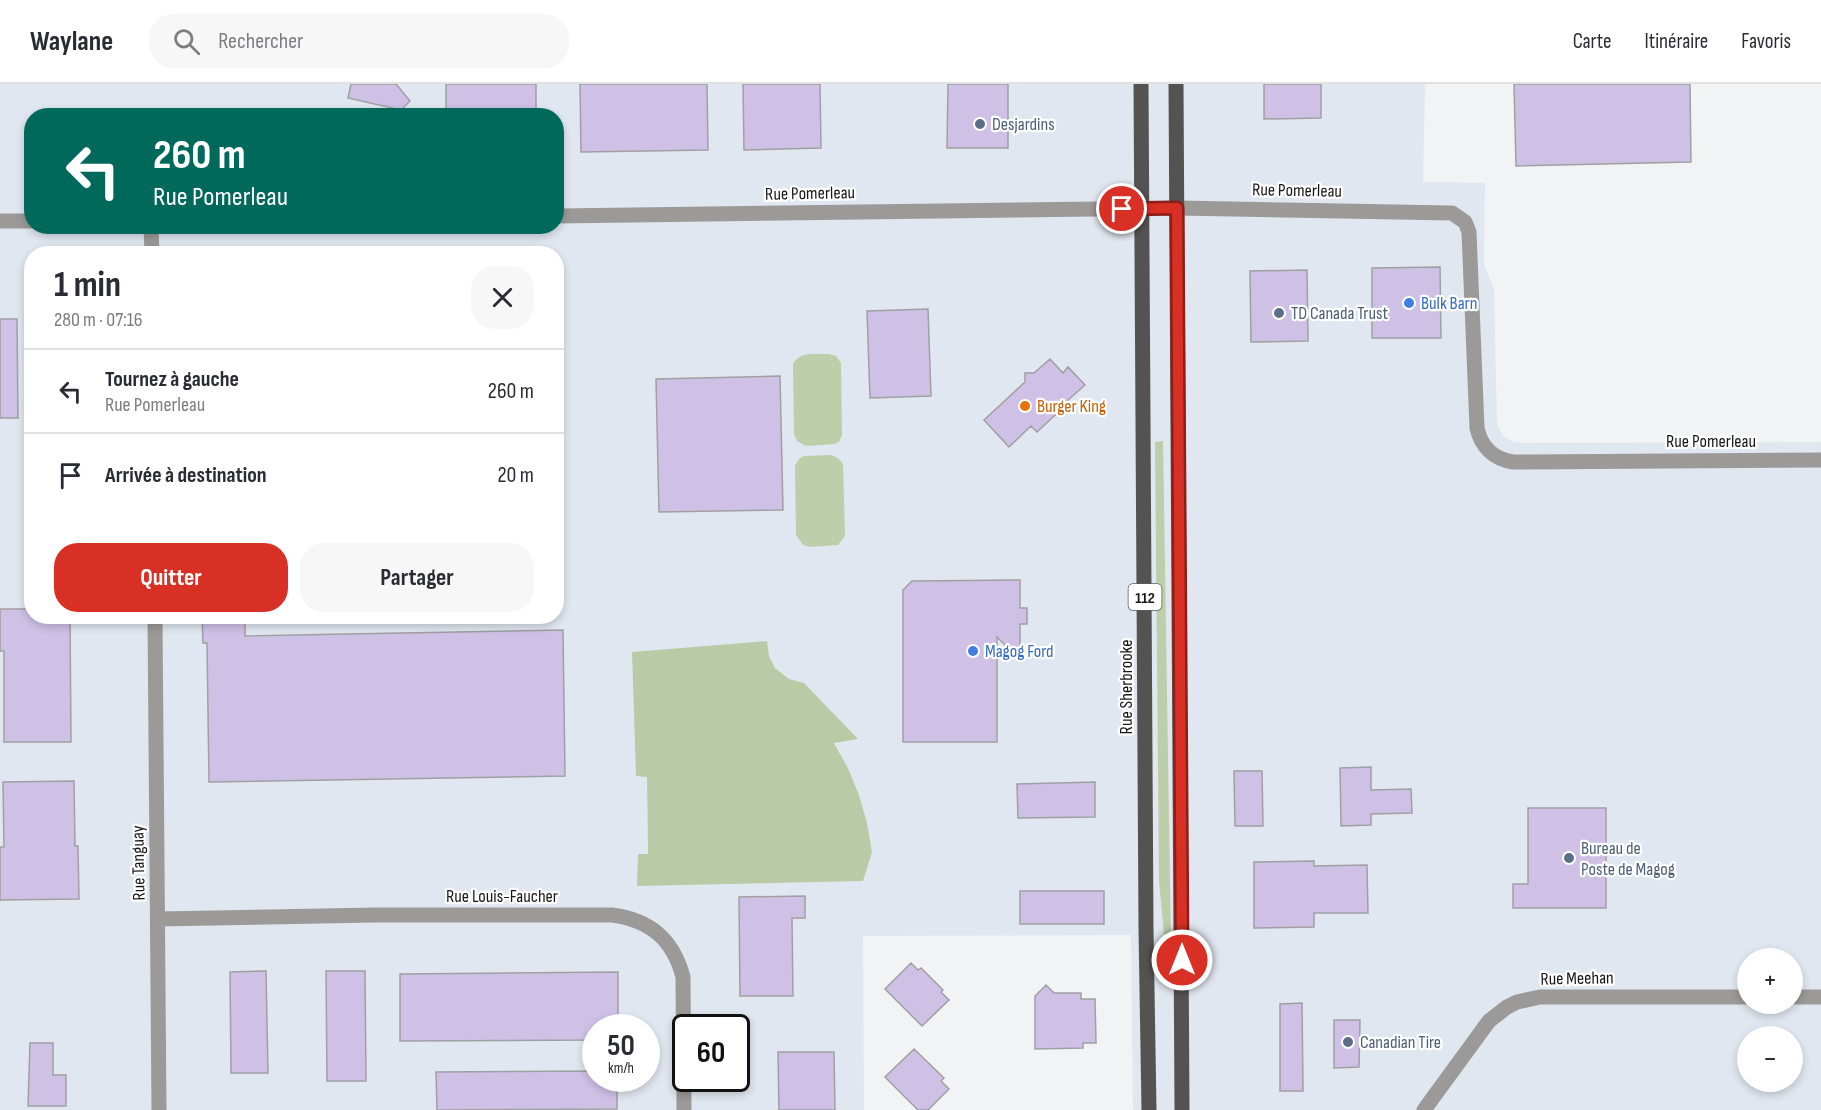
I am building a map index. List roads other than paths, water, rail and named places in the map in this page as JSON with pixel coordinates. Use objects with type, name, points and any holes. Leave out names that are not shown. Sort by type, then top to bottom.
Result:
[{"type":"main road","name":"Rue Sherbrooke","points":[[1141,84],[1149,1110]]},
{"type":"main road","name":"112","points":[[1176,84],[1182,1110]]},
{"type":"street","name":"Rue Pomerleau","points":[[564,216],[1142,208],[1447,212],[1459,216],[1465,222],[1469,232],[1478,432],[1486,449],[1502,459],[1513,462],[1821,460]]},
{"type":"street","points":[[0,221],[24,221]]},
{"type":"street","name":"Rue Tanguay","points":[[155,624],[159,1110]]},
{"type":"street","name":"Rue Louis-Faucher","points":[[158,919],[375,915],[612,915],[640,922],[657,933],[672,949],[683,977],[684,1110]]},
{"type":"street","name":"Rue Meehan","points":[[1424,1110],[1489,1021],[1517,1002],[1540,997],[1737,997]]},
{"type":"street","points":[[1803,997],[1821,997]]},
{"type":"place","name":"Desjardins","points":[[980,124]]},
{"type":"place","name":"Bulk Barn","points":[[1409,303]]},
{"type":"place","name":"TD Canada Trust","points":[[1279,313]]},
{"type":"place","name":"Burger King","points":[[1025,406]]},
{"type":"place","name":"Magog Ford","points":[[973,651]]},
{"type":"place","name":"Bureau de Poste de Magog","points":[[1569,858]]},
{"type":"place","name":"Canadian Tire","points":[[1348,1042]]}]
